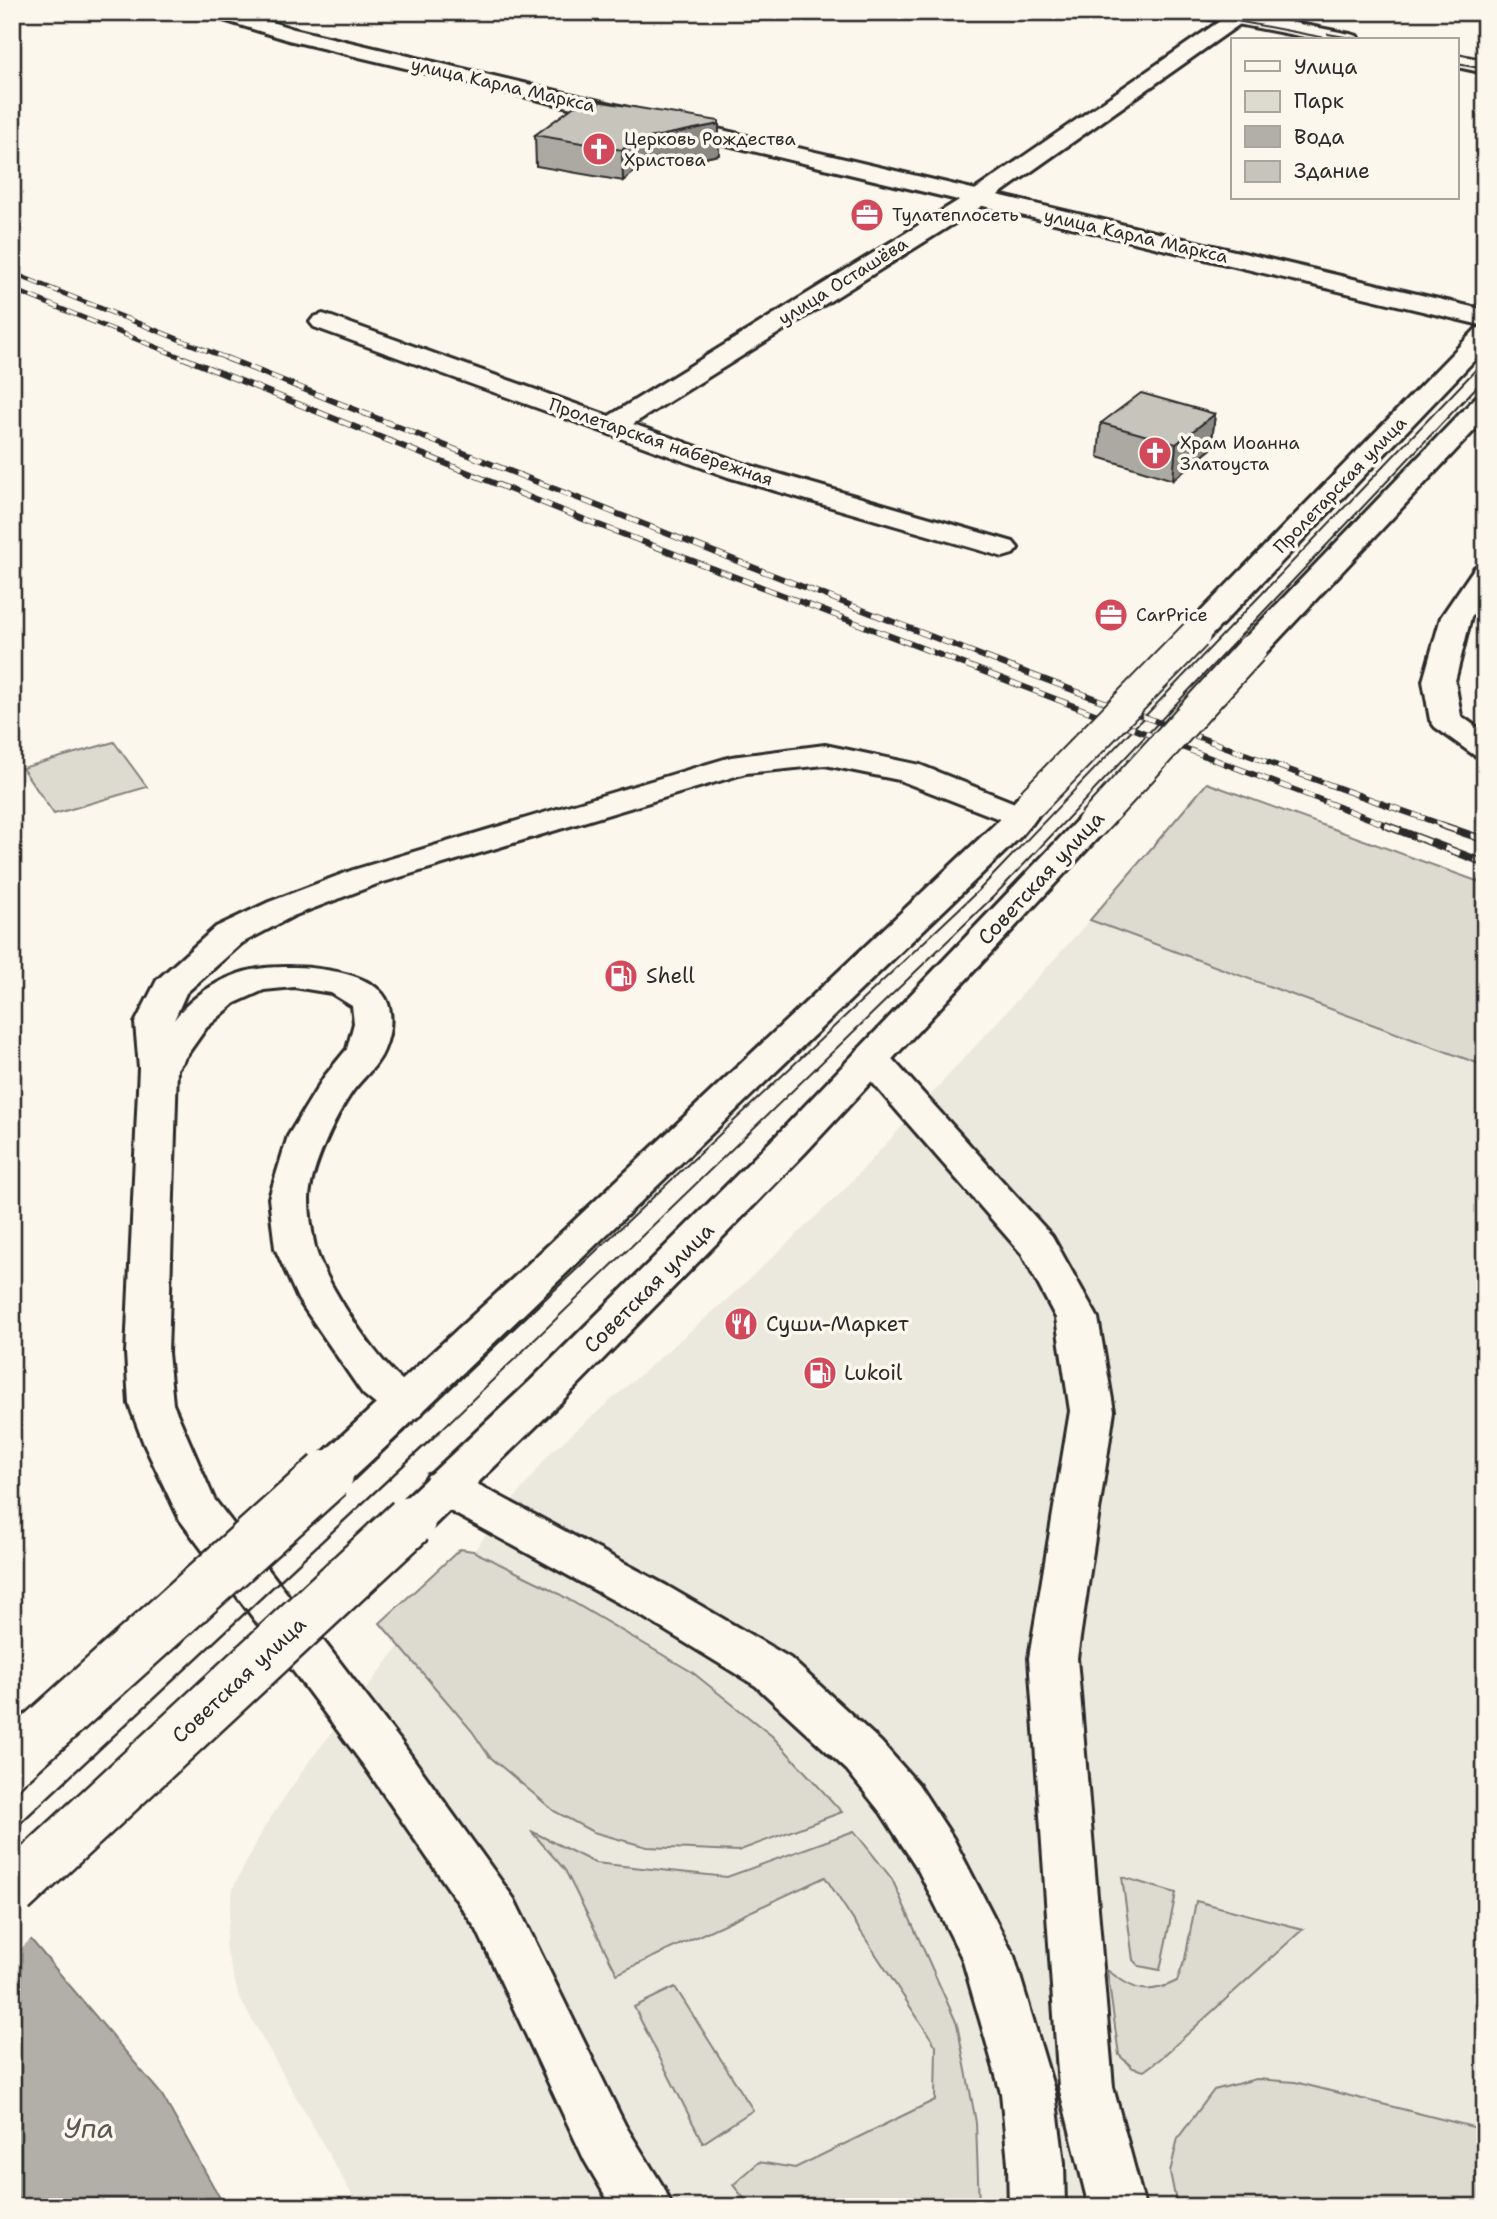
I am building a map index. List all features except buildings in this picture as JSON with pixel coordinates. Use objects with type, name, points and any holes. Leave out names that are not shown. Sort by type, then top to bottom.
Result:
[{"type":"street","name":"улица Карла Маркса","points":[[217,12],[301,37],[1485,318]]},
{"type":"street","points":[[1206,12],[1243,15],[1341,38]]},
{"type":"street","name":"улица Осташёва","points":[[610,427],[977,199],[1243,15]]},
{"type":"street","points":[[1458,61],[1485,67]]},
{"type":"street","name":"Пролетарская набережная","points":[[323,322],[738,471],[1003,548]]},
{"type":"street","name":"Пролетарская улица","points":[[1026,810],[1485,334]]},
{"type":"street","name":"Советская улица","points":[[12,1891],[546,1391],[791,1144],[1485,403]]},
{"type":"street","points":[[1485,573],[1456,617],[1439,681],[1446,720],[1485,748]]},
{"type":"street","points":[[12,1760],[328,1475],[405,1405],[1026,810],[908,772],[825,755],[744,764],[365,877],[281,909],[229,935],[170,988],[155,1023],[158,1068],[147,1353],[151,1404],[166,1444],[196,1508],[382,1753],[496,1915],[605,2143],[644,2207]]},
{"type":"street","points":[[158,1068],[193,1020],[222,995],[257,981],[293,976],[341,984],[369,1000],[373,1023],[365,1052],[337,1086],[307,1136],[289,1198],[295,1248],[313,1289],[378,1383],[405,1405]]},
{"type":"street","points":[[871,1058],[1038,1246],[1077,1318],[1092,1411],[1053,1658],[1086,2087],[1117,2207]]},
{"type":"street","points":[[444,1488],[651,1599],[773,1672],[864,1756],[900,1799],[935,1853],[988,1956],[1028,2093],[1036,2163],[1037,2207]]},
{"type":"shaded area","points":[[1090,920],[1485,1066],[1485,2207],[359,2207],[239,1997],[225,1946],[233,1888],[265,1826],[308,1763],[550,1453],[732,1295],[843,1191]]},
{"type":"green space","points":[[114,742],[147,787],[54,814],[22,768]]},
{"type":"green space","points":[[1207,783],[1485,884],[1485,1066],[1090,920]]},
{"type":"green space","points":[[460,1549],[473,1551],[547,1587],[692,1672],[772,1736],[842,1812],[738,1851],[647,1847],[593,1832],[554,1811],[489,1756],[472,1731],[380,1623]]},
{"type":"green space","points":[[531,1831],[595,1863],[727,1877],[854,1831],[892,1879],[957,2024],[976,2122],[979,2207],[751,2207],[733,2185],[759,2162],[795,2168],[935,2100],[936,2046],[825,1877],[617,1974],[565,1870]]},
{"type":"green space","points":[[1122,1877],[1176,1893],[1160,1970],[1139,1966],[1133,1960]]},
{"type":"green space","points":[[1196,1901],[1303,1929],[1160,2059],[1144,2071],[1133,2068],[1119,2055],[1107,1970],[1140,1989],[1156,1989],[1177,1981],[1185,1959]]},
{"type":"green space","points":[[675,1987],[753,2110],[703,2143],[634,2007]]},
{"type":"green space","points":[[1256,2079],[1295,2082],[1485,2130],[1485,2207],[1177,2207],[1170,2172],[1178,2138],[1214,2090]]},
{"type":"water","name":"Упа","points":[[12,1917],[162,2095],[225,2207],[12,2207]]},
{"type":"pier","points":[[12,1914],[33,1937],[12,1957]]},
{"type":"tram line","points":[[1190,12],[1326,38]]},
{"type":"tram line","points":[[1328,34],[1351,38]]},
{"type":"tram line","points":[[1458,64],[1485,69]]},
{"type":"tram line","points":[[403,1433],[979,890],[1485,360]]},
{"type":"tram line","points":[[438,1433],[994,896],[1485,378]]},
{"type":"tram line","points":[[12,1795],[405,1431]]},
{"type":"tram line","points":[[12,1831],[440,1431]]},
{"type":"railway","points":[[12,273],[231,360]]},
{"type":"railway","points":[[12,289],[188,360]]},
{"type":"railway","points":[[184,358],[583,519],[1389,826]]},
{"type":"railway","points":[[226,358],[986,657],[1446,826]]},
{"type":"railway","points":[[1385,825],[1485,863]]},
{"type":"railway","points":[[1441,825],[1485,840]]},
{"type":"place","name":"Церковь Рождества Христова","points":[[599,149]]},
{"type":"place","name":"Тулатеплосеть","points":[[867,215]]},
{"type":"place","name":"Храм Иоанна Златоуста","points":[[1155,453]]},
{"type":"place","name":"CarPrice","points":[[1111,615]]},
{"type":"place","name":"Shell","points":[[621,976]]},
{"type":"place","name":"Суши-Маркет","points":[[741,1324]]},
{"type":"place","name":"Lukoil","points":[[820,1373]]}]
